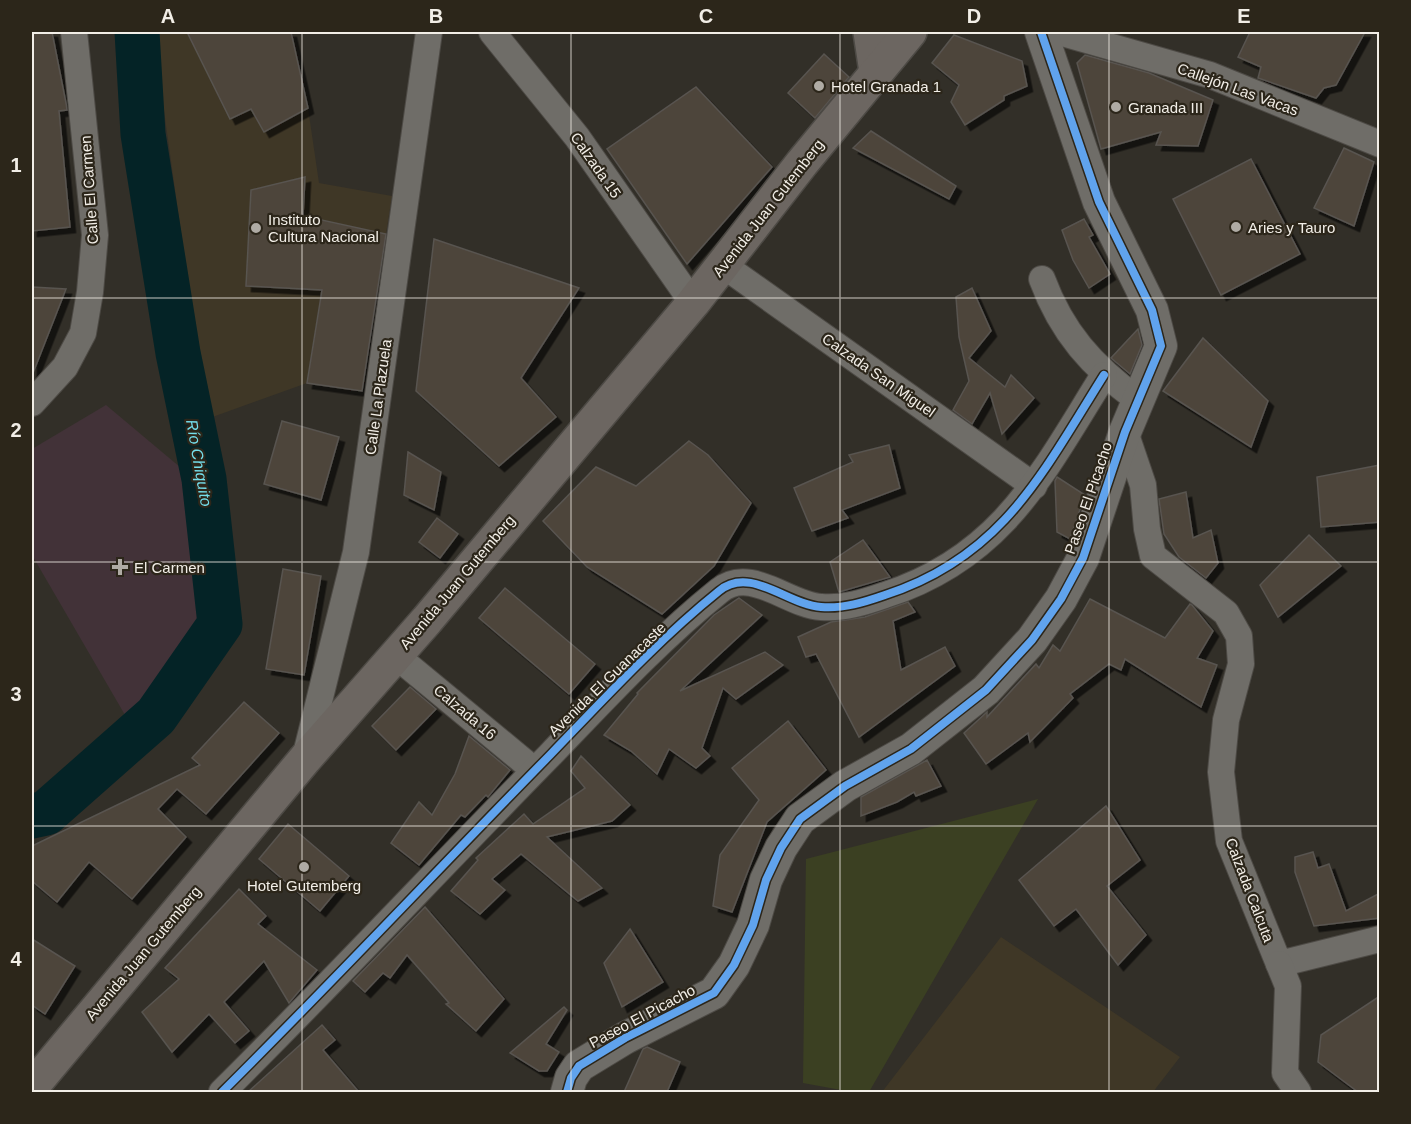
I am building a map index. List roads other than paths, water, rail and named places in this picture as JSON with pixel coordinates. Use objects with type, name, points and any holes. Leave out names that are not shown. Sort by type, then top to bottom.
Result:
[{"type":"main road","points":[[870,32],[876,72]]},
{"type":"main road","name":"Avenida Juan Gutemberg","points":[[32,1087],[305,759],[693,303],[910,32]]},
{"type":"street","name":"Calle El Carmen","points":[[32,403],[65,367],[79,342],[83,333],[90,292],[95,235],[74,32]]},
{"type":"street","name":"Calle La Plazuela","points":[[305,759],[356,552],[429,32]]},
{"type":"street","name":"Calzada 15","points":[[492,32],[577,137],[693,303]]},
{"type":"street","name":"Paseo El Picacho","points":[[567,1092],[571,1078],[579,1066],[625,1038],[683,1011],[714,993],[734,965],[753,925],[766,880],[781,848],[800,819],[844,786],[911,748],[952,719],[986,690],[1032,640],[1061,599],[1083,558],[1125,432],[1153,371],[1161,346],[1152,310],[1099,202],[1041,32]]},
{"type":"street","name":"Callejón Las Vacas","points":[[1059,32],[1210,75],[1380,144]]},
{"type":"street","name":"Calzada San Miguel","points":[[723,265],[1034,486]]},
{"type":"street","points":[[1042,279],[1053,310],[1104,375],[1138,400]]},
{"type":"street","name":"Avenida El Guanacaste","points":[[222,1092],[628,675],[721,589],[743,582],[819,608],[856,604],[901,590],[946,570],[995,533],[1034,486],[1104,375]]},
{"type":"street","name":"Calzada Calcuta","points":[[1125,432],[1143,485],[1147,529],[1153,556],[1226,613],[1239,636],[1241,664],[1226,720],[1221,772],[1229,841],[1288,986],[1285,1072],[1298,1092]]},
{"type":"street","name":"Calzada 16","points":[[395,655],[534,770]]},
{"type":"street","points":[[1279,964],[1380,939]]},
{"type":"waterway","name":"Río Chiquito","points":[[32,816],[46,813],[156,716],[220,624],[204,479],[178,353],[143,134],[137,32]]},
{"type":"place","name":"Hotel Granada 1","points":[[819,86]]},
{"type":"place","name":"Granada III","points":[[1116,107]]},
{"type":"place","name":"Aries y Tauro","points":[[1236,227]]},
{"type":"place","name":"Instituto Cultura Nacional","points":[[256,228]]},
{"type":"place","name":"El Carmen","points":[[120,567]]},
{"type":"place","name":"Hotel Gutemberg","points":[[304,867]]}]
